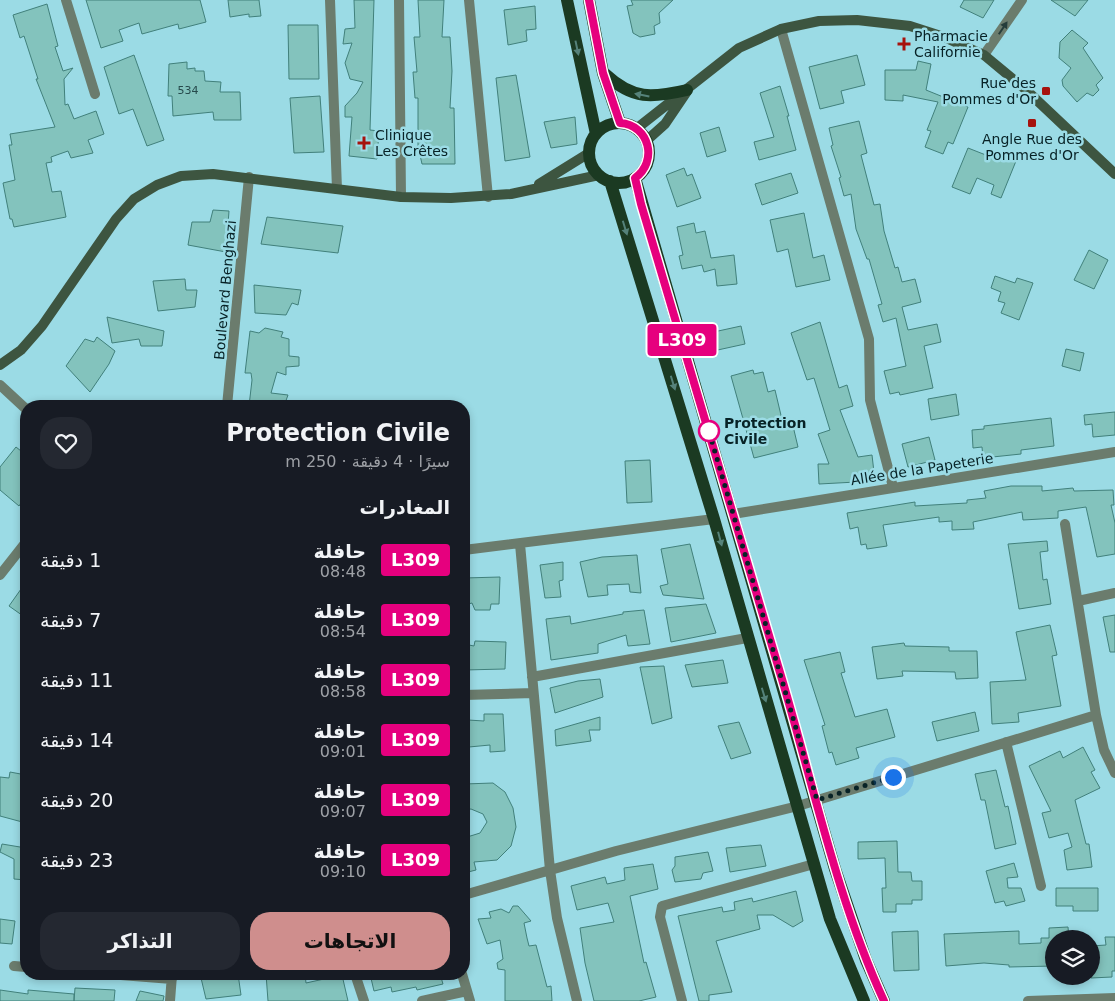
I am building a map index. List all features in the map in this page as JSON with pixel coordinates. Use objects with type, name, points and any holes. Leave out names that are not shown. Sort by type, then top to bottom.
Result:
[{"type":"main road","points":[[567,0],[596,134]]},
{"type":"main road","points":[[589,0],[603,73],[620,123]]},
{"type":"main road","points":[[636,129],[738,48],[781,29],[819,21],[857,20],[910,26],[944,37],[984,55],[1025,89],[1115,174]]},
{"type":"main road","points":[[603,73],[619,87],[642,95],[654,97],[687,90]]},
{"type":"main road","points":[[646,141],[670,119],[687,90]]},
{"type":"main road","points":[[0,366],[21,350],[42,326],[116,219],[134,199],[157,184],[181,176],[213,174],[401,196],[488,197],[511,194],[532,188],[605,178],[621,183],[635,178],[643,172],[648,163],[649,152],[646,141],[636,129],[620,123],[609,125],[596,134],[591,142],[589,153],[592,165],[605,178],[714,519],[830,919],[864,1001]]},
{"type":"main road","points":[[532,188],[589,153]]},
{"type":"main road","points":[[635,178],[851,920],[884,1001]]},
{"type":"street","points":[[66,0],[94,94]]},
{"type":"street","points":[[330,0],[337,189]]},
{"type":"street","points":[[399,0],[401,196]]},
{"type":"street","points":[[469,0],[488,197]]},
{"type":"street","points":[[984,55],[1022,0]]},
{"type":"street","points":[[781,29],[869,339],[869,394],[893,488]]},
{"type":"street","name":"Boulevard Benghazi","points":[[229,400],[249,177]]},
{"type":"street","points":[[0,385],[20,403]]},
{"type":"street","name":"Allée de la Papeterie","points":[[733,514],[1115,452]]},
{"type":"street","points":[[470,549],[714,519]]},
{"type":"street","points":[[1065,524],[1096,715],[1104,750],[1115,773]]},
{"type":"street","points":[[520,544],[550,870],[557,918],[577,1001]]},
{"type":"street","points":[[0,574],[20,549]]},
{"type":"street","points":[[1078,601],[1115,593]]},
{"type":"street","points":[[532,677],[747,638]]},
{"type":"street","points":[[470,695],[533,693]]},
{"type":"street","points":[[470,893],[689,832],[798,806],[1096,715]]},
{"type":"street","points":[[1006,742],[1041,886]]},
{"type":"street","points":[[682,1001],[660,917],[662,906],[814,864]]},
{"type":"street","points":[[14,966],[20,966]]},
{"type":"street","points":[[170,1001],[172,980]]},
{"type":"street","points":[[358,980],[364,1001]]},
{"type":"street","points":[[422,1001],[469,996],[464,980]]},
{"type":"street","points":[[1028,1001],[1115,998]]},
{"type":"building","points":[[86,0],[200,0],[206,22],[179,29],[178,24],[142,34],[139,23],[119,30],[123,41],[101,48]]},
{"type":"building","points":[[228,0],[259,0],[261,16],[249,17],[249,14],[230,17]]},
{"type":"building","points":[[354,0],[374,0],[370,130],[379,131],[377,159],[349,156],[352,117],[345,117],[345,106],[357,93],[363,82],[350,79],[345,63],[352,43],[343,44],[345,29],[355,28]]},
{"type":"building","points":[[418,0],[444,0],[442,37],[450,37],[452,71],[450,108],[454,108],[455,164],[422,164],[418,146],[418,98],[415,98],[413,72],[417,72],[414,37],[420,37]]},
{"type":"building","points":[[631,0],[673,0],[659,13],[660,23],[654,26],[655,34],[640,37],[633,33],[627,6],[633,5]]},
{"type":"building","points":[[964,0],[994,0],[983,18],[960,7]]},
{"type":"building","points":[[1051,0],[1088,0],[1075,16]]},
{"type":"building","points":[[47,4],[58,46],[55,47],[63,71],[73,68],[64,79],[65,105],[68,104],[74,119],[96,111],[104,134],[88,140],[93,153],[71,158],[68,151],[51,157],[52,162],[46,163],[52,192],[61,191],[66,217],[14,227],[12,219],[10,219],[3,183],[15,180],[9,145],[12,145],[10,134],[55,127],[36,79],[38,79],[24,36],[20,38],[13,15]]},
{"type":"building","points":[[535,6],[536,29],[526,30],[527,41],[508,45],[504,10]]},
{"type":"building","points":[[288,25],[318,25],[319,79],[289,79]]},
{"type":"building","points":[[1072,30],[1088,43],[1083,48],[1103,78],[1096,85],[1099,90],[1093,96],[1087,93],[1077,102],[1063,86],[1062,80],[1071,68],[1059,58],[1060,42]]},
{"type":"building","points":[[134,55],[164,140],[147,146],[133,109],[119,114],[104,67]]},
{"type":"building","points":[[857,55],[865,85],[841,91],[844,103],[820,109],[809,67]]},
{"type":"building","points":[[918,61],[931,64],[926,90],[968,107],[953,144],[948,142],[943,154],[925,147],[931,131],[927,130],[938,102],[903,95],[903,101],[885,100],[885,70],[916,70]]},
{"type":"building","points":[[187,62],[187,69],[195,68],[195,71],[204,71],[205,81],[221,82],[220,92],[240,92],[241,120],[214,120],[213,112],[173,116],[172,96],[168,96],[169,64]]},
{"type":"building","points":[[516,75],[530,157],[505,161],[496,78]]},
{"type":"building","points":[[780,86],[796,150],[759,160],[754,142],[774,137],[760,93]]},
{"type":"building","points":[[320,96],[324,152],[294,153],[290,98]]},
{"type":"building","points":[[575,117],[577,144],[551,148],[544,122]]},
{"type":"building","points":[[859,121],[867,153],[861,155],[874,205],[880,204],[884,231],[895,268],[898,267],[902,282],[915,279],[921,302],[902,307],[908,330],[937,324],[941,342],[924,346],[933,388],[900,395],[899,392],[890,394],[884,371],[906,366],[896,318],[883,322],[878,305],[882,304],[869,259],[867,259],[856,229],[851,194],[844,196],[839,178],[841,177],[831,146],[833,145],[829,128]]},
{"type":"building","points":[[719,127],[726,151],[707,157],[700,133]]},
{"type":"building","points":[[968,148],[996,159],[998,153],[1016,161],[1001,198],[991,194],[994,185],[977,178],[970,194],[952,187]]},
{"type":"building","points":[[684,168],[687,176],[692,174],[701,198],[677,207],[666,175]]},
{"type":"building","points":[[791,173],[798,193],[762,205],[755,184]]},
{"type":"building","points":[[213,210],[229,211],[226,252],[188,245],[192,222],[210,222]]},
{"type":"building","points":[[804,213],[813,258],[824,255],[830,280],[796,287],[788,249],[777,252],[770,220]]},
{"type":"building","points":[[267,217],[343,226],[338,253],[261,244]]},
{"type":"building","points":[[694,223],[696,233],[705,231],[711,258],[734,255],[737,284],[717,286],[715,269],[704,272],[702,265],[682,269],[679,256],[683,255],[677,227]]},
{"type":"building","points":[[1089,250],[1108,260],[1094,289],[1074,280]]},
{"type":"building","points":[[995,276],[1015,283],[1017,278],[1033,283],[1019,320],[1001,313],[1005,303],[998,301],[1001,292],[991,288]]},
{"type":"building","points":[[185,279],[186,290],[197,290],[195,307],[158,311],[153,281]]},
{"type":"building","points":[[254,285],[301,290],[298,305],[292,303],[286,315],[255,313]]},
{"type":"building","points":[[107,317],[164,331],[162,346],[141,346],[139,339],[112,343]]},
{"type":"building","points":[[820,322],[839,388],[847,385],[853,406],[840,410],[858,457],[872,455],[875,481],[819,484],[818,464],[829,464],[818,434],[830,430],[814,378],[807,380],[791,333]]},
{"type":"building","points":[[741,326],[745,344],[704,353],[700,335]]},
{"type":"building","points":[[265,328],[283,332],[281,337],[289,339],[289,356],[299,357],[299,366],[286,367],[286,375],[277,372],[271,393],[288,395],[286,400],[250,400],[251,373],[245,373],[250,331],[259,333]]},
{"type":"building","points":[[97,337],[115,351],[109,364],[90,392],[66,366],[85,339],[94,342]]},
{"type":"building","points":[[1066,349],[1084,353],[1080,371],[1062,366]]},
{"type":"building","points":[[753,370],[754,374],[763,372],[768,392],[775,390],[784,428],[793,426],[798,447],[754,458],[731,376]]},
{"type":"building","points":[[956,394],[959,415],[931,420],[928,399]]},
{"type":"building","points":[[1115,412],[1115,435],[1093,437],[1092,424],[1085,425],[1084,415]]},
{"type":"building","points":[[1051,418],[1054,446],[1021,450],[1021,454],[983,458],[982,447],[973,448],[972,430],[984,429],[984,426]]},
{"type":"building","points":[[929,437],[935,460],[908,467],[902,444]]},
{"type":"building","points":[[16,447],[20,450],[19,506],[0,490],[0,467]]},
{"type":"building","points":[[650,460],[652,502],[627,503],[625,461]]},
{"type":"building","points":[[1011,486],[1042,486],[1042,491],[1073,488],[1074,491],[1113,490],[1114,505],[1111,505],[1115,523],[1115,554],[1097,557],[1086,507],[1058,511],[1058,518],[1023,520],[1022,512],[973,522],[974,529],[952,530],[952,521],[939,522],[939,517],[883,525],[887,546],[867,549],[866,544],[861,545],[858,527],[850,529],[847,513],[915,502],[915,506],[967,503],[967,500],[986,498],[984,491]]},
{"type":"building","points":[[1047,541],[1048,551],[1040,552],[1043,580],[1047,579],[1051,604],[1019,609],[1008,544]]},
{"type":"building","points":[[690,544],[704,599],[663,595],[660,586],[668,584],[661,549]]},
{"type":"building","points":[[637,555],[641,593],[630,592],[629,584],[607,585],[608,595],[588,597],[580,562],[602,557]]},
{"type":"building","points":[[563,562],[563,580],[559,581],[561,597],[545,598],[540,565]]},
{"type":"building","points":[[500,577],[499,604],[491,604],[490,610],[475,610],[472,603],[470,604],[470,578]]},
{"type":"building","points":[[20,590],[20,614],[9,606]]},
{"type":"building","points":[[706,604],[716,633],[671,642],[665,608]]},
{"type":"building","points":[[644,610],[650,644],[628,646],[626,635],[598,644],[598,653],[551,660],[546,619],[570,616],[571,624],[623,614],[623,612]]},
{"type":"building","points":[[1115,615],[1115,652],[1110,652],[1103,617]]},
{"type":"building","points":[[1050,625],[1057,655],[1052,656],[1061,706],[1018,713],[1019,722],[992,724],[990,682],[1026,680],[1016,632]]},
{"type":"building","points":[[475,641],[506,642],[505,669],[470,670],[470,645],[474,646]]},
{"type":"building","points":[[904,643],[905,646],[949,647],[949,651],[977,651],[978,678],[956,679],[955,672],[902,671],[903,676],[877,679],[872,647]]},
{"type":"building","points":[[840,652],[845,672],[841,673],[855,717],[887,709],[895,737],[856,748],[859,758],[836,765],[832,752],[829,753],[822,726],[825,725],[804,660]]},
{"type":"building","points":[[723,660],[728,683],[692,687],[685,665]]},
{"type":"building","points":[[664,666],[672,718],[652,724],[640,667]]},
{"type":"building","points":[[600,679],[603,697],[555,713],[550,688],[578,681]]},
{"type":"building","points":[[975,712],[979,731],[937,741],[932,722]]},
{"type":"building","points":[[484,714],[503,714],[505,751],[490,752],[490,745],[470,747],[470,720],[484,721]]},
{"type":"building","points":[[600,717],[600,730],[589,730],[591,741],[556,746],[555,730]]},
{"type":"building","points":[[739,722],[751,753],[731,759],[718,726]]},
{"type":"building","points":[[1083,747],[1095,770],[1091,772],[1100,788],[1075,800],[1086,844],[1089,844],[1092,867],[1067,870],[1064,850],[1072,847],[1068,833],[1049,838],[1042,813],[1051,811],[1029,766],[1060,751],[1063,758]]},
{"type":"building","points":[[996,770],[1005,807],[1008,806],[1016,844],[995,849],[985,800],[981,800],[975,774]]},
{"type":"building","points":[[10,772],[20,774],[20,821],[0,816],[0,777],[9,778]]},
{"type":"building","points":[[493,783],[505,792],[513,808],[516,827],[511,846],[497,860],[474,862],[476,870],[470,872],[470,836],[480,833],[487,822],[483,814],[470,809],[470,784]]},
{"type":"building","points":[[897,841],[898,872],[911,872],[912,881],[922,881],[922,900],[912,900],[912,904],[896,904],[896,912],[883,912],[882,888],[886,888],[885,858],[858,859],[858,842]]},
{"type":"building","points":[[2,844],[20,847],[20,880],[14,879],[14,859],[0,852]]},
{"type":"building","points":[[761,845],[766,866],[730,872],[726,848]]},
{"type":"building","points":[[708,852],[713,871],[703,873],[701,879],[675,882],[672,870],[675,866],[675,857]]},
{"type":"building","points":[[1014,863],[1018,877],[1007,878],[1008,888],[1021,888],[1025,901],[1006,906],[1004,901],[995,903],[986,871]]},
{"type":"building","points":[[653,864],[658,889],[630,896],[644,963],[646,962],[656,997],[639,1001],[594,1001],[585,963],[580,928],[614,922],[608,903],[577,910],[571,886],[605,877],[607,884],[625,880],[624,868]]},
{"type":"building","points":[[1056,888],[1098,888],[1098,911],[1073,911],[1073,906],[1056,906]]},
{"type":"building","points":[[796,891],[803,921],[793,927],[773,915],[757,915],[760,929],[716,941],[732,992],[709,995],[709,1001],[699,1001],[678,916],[722,907],[723,912],[735,910],[734,902],[752,898],[753,902]]},
{"type":"building","points":[[513,906],[518,906],[531,921],[524,923],[529,946],[536,945],[547,987],[551,986],[552,1001],[505,1001],[505,970],[498,969],[497,963],[503,959],[500,940],[487,944],[478,919],[491,918],[489,912],[501,909],[509,913]]},
{"type":"building","points":[[0,919],[15,921],[12,944],[0,943]]},
{"type":"building","points":[[1068,927],[1068,930],[1049,930],[1049,928]]},
{"type":"building","points":[[918,931],[919,970],[894,971],[892,932]]},
{"type":"building","points":[[1019,931],[1019,944],[1041,943],[1041,938],[1045,938],[1045,966],[1009,967],[1009,965],[984,963],[946,966],[944,934]]},
{"type":"building","points":[[1105,937],[1115,937],[1115,971],[1112,971],[1112,977],[1100,978],[1100,945],[1106,945]]},
{"type":"building","points":[[201,980],[239,980],[241,995],[206,999]]},
{"type":"building","points":[[266,980],[306,980],[306,983],[320,980],[343,980],[348,1001],[268,1001]]},
{"type":"building","points":[[371,980],[442,980],[443,984],[417,990],[416,987],[392,992],[391,987],[374,991]]},
{"type":"building","points":[[75,988],[115,990],[114,1001],[74,1001]]},
{"type":"building","points":[[0,990],[28,994],[28,990],[74,994],[74,1001],[0,1001]]},
{"type":"building","points":[[140,991],[164,996],[163,1001],[136,1001]]},
{"type":"bus line","name":"L309","points":[[589,0],[603,73],[620,123],[630,125],[642,133],[648,144],[648,163],[643,172],[635,178],[641,204],[817,800],[835,869],[851,920],[884,1001]]},
{"type":"place","name":"Pharmacie Californie","points":[[904,44]]},
{"type":"place","name":"Rue des Pommes d'Or","points":[[1046,91]]},
{"type":"place","name":"Angle Rue des Pommes d'Or","points":[[1032,123]]},
{"type":"place","name":"Clinique Les Crêtes","points":[[364,143]]},
{"type":"place","name":"Protection Civile","points":[[709,431]]},
{"type":"route","points":[[709,431],[708,428],[817,800],[893,777]]}]
